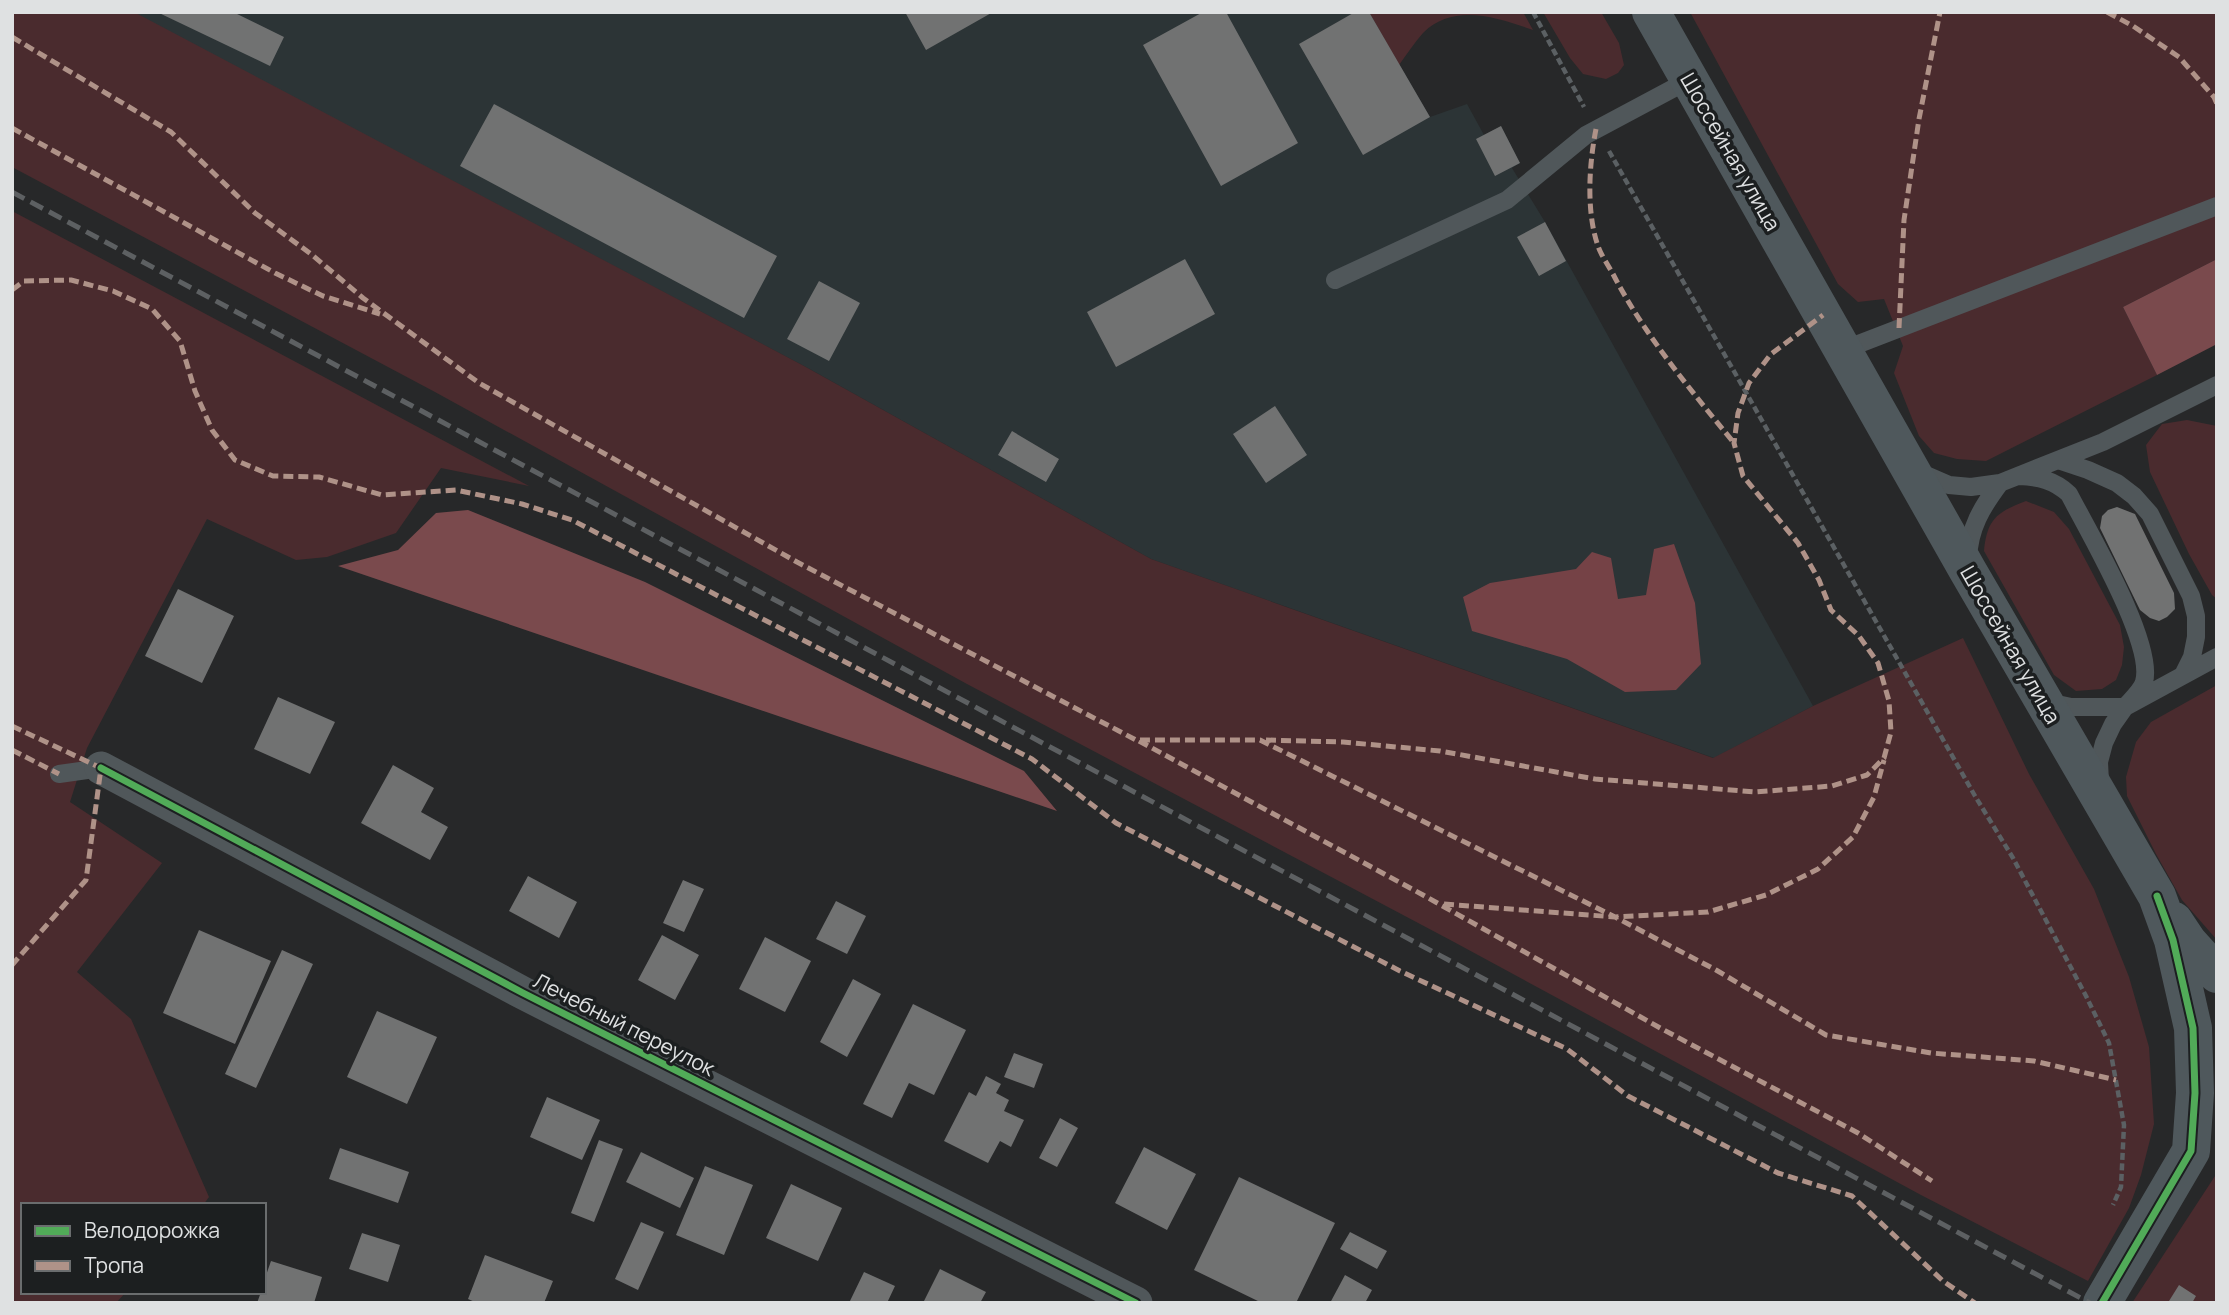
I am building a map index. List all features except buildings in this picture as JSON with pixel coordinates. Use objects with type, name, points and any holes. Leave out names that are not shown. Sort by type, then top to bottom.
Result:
[{"type":"main road","name":"Шоссейная улица","points":[[1651,12],[1909,468],[2157,896],[2173,940],[2193,1028],[2196,1083],[2191,1151],[2102,1303]]},
{"type":"main road","points":[[2157,896],[2188,942],[2217,974]]},
{"type":"main road","points":[[2191,1151],[2217,1120]]},
{"type":"street","name":"Лечебный переулок","points":[[101,768],[523,993],[1136,1303]]},
{"type":"lane","points":[[1335,279],[1507,200],[1586,135],[1689,80]]},
{"type":"lane","points":[[1843,350],[2217,206]]},
{"type":"lane","points":[[1909,468],[1949,485],[1971,487],[2000,483],[2103,442],[2217,385]]},
{"type":"lane","points":[[2058,460],[2117,483],[2150,513],[2191,596],[2196,616],[2192,657],[2183,675]]},
{"type":"lane","points":[[2019,476],[2058,483],[2069,494],[2134,622],[2146,660],[2144,683],[2108,733],[2099,762],[2101,800]]},
{"type":"lane","points":[[1968,571],[1968,546],[1974,525],[1982,508],[2000,483]]},
{"type":"lane","points":[[2043,701],[2071,707],[2125,707],[2217,657]]},
{"type":"lane","points":[[58,774],[101,768]]},
{"type":"path","points":[[1533,12],[1596,129],[1975,796],[2014,858],[2109,1043],[2124,1125],[2121,1187],[2110,1211]]},
{"type":"shaded area","points":[[12,12],[134,12],[804,366],[1151,559],[1713,758],[1813,706],[1963,638],[2029,774],[2094,889],[2129,977],[2149,1047],[2154,1124],[2141,1175],[2129,1208],[2088,1281],[1921,1195],[1454,942],[967,684],[435,392],[12,167]]},
{"type":"shaded area","points":[[131,12],[1369,12],[1430,117],[1467,104],[1484,135],[1501,126],[1520,163],[1512,168],[1545,222],[1813,706],[1714,758],[1151,559],[804,366]]},
{"type":"shaded area","points":[[1369,12],[1523,12],[1533,30],[1476,15],[1448,18],[1435,23],[1423,33],[1399,65]]},
{"type":"shaded area","points":[[1543,12],[1601,12],[1619,43],[1624,65],[1618,73],[1606,79],[1583,74],[1570,58]]},
{"type":"shaded area","points":[[1690,12],[2217,12],[2217,259],[2123,307],[2157,375],[1986,461],[1957,459],[1934,453],[1919,436],[1894,373],[1903,346],[1884,299],[1858,302],[1838,284]]},
{"type":"shaded area","points":[[12,211],[529,486],[441,468],[396,533],[327,557],[296,560],[207,519],[87,748],[70,802],[162,863],[77,972],[131,1019],[209,1197],[204,1203],[21,1203],[21,1294],[124,1294],[116,1303],[12,1303]]},
{"type":"shaded area","points":[[2217,259],[2217,344],[2157,375],[2123,307]]},
{"type":"shaded area","points":[[2187,420],[2217,426],[2217,599],[2212,595],[2189,554],[2150,472],[2146,445],[2162,424]]},
{"type":"shaded area","points":[[2026,501],[2054,512],[2069,529],[2120,625],[2124,647],[2122,665],[2116,680],[2102,689],[2076,691],[2054,675],[1984,551],[1988,531],[1995,518]]},
{"type":"shaded area","points":[[468,510],[645,582],[1024,771],[1057,811],[338,566],[398,550],[436,513]]},
{"type":"shaded area","points":[[1674,544],[1695,603],[1701,664],[1676,690],[1625,692],[1567,659],[1472,631],[1463,597],[1490,583],[1576,569],[1592,552],[1611,558],[1618,599],[1646,595],[1654,549]]},
{"type":"shaded area","points":[[2217,685],[2217,940],[2182,900],[2156,854],[2127,796],[2126,777],[2136,742],[2151,722]]},
{"type":"shaded area","points":[[2217,1173],[2217,1303],[2132,1303]]},
{"type":"railway","points":[[12,192],[2090,1303]]},
{"type":"marked path","points":[[1899,328],[1904,220],[1919,119],[1940,12]]},
{"type":"marked path","points":[[2107,12],[2179,57],[2217,104]]},
{"type":"marked path","points":[[12,37],[171,132],[255,213],[311,254],[363,298],[479,383],[797,562],[1136,740],[1260,740],[1615,917],[1716,970],[1826,1035],[1931,1053],[2034,1061],[2116,1080]]},
{"type":"marked path","points":[[12,128],[275,273],[323,296],[380,314]]},
{"type":"marked path","points":[[1596,129],[1590,172],[1590,203],[1599,249],[1639,319],[1734,443]]},
{"type":"marked path","points":[[12,290],[24,281],[71,280],[113,291],[152,309],[180,341],[195,391],[212,430],[235,460],[273,476],[319,477],[382,495],[456,490],[522,504],[572,520],[1032,759],[1116,823],[1400,971],[1567,1049],[1628,1096],[1778,1173],[1852,1196],[1943,1281],[1975,1303]]},
{"type":"marked path","points":[[1266,740],[1343,742],[1440,751],[1595,779],[1755,792],[1832,786],[1867,775],[1884,758],[1891,732],[1889,701],[1878,663],[1859,636],[1831,610],[1819,580],[1798,543],[1743,476],[1734,443],[1738,413],[1749,383],[1771,354],[1823,315]]},
{"type":"marked path","points":[[12,726],[101,768],[86,880],[12,965]]},
{"type":"marked path","points":[[1139,741],[1662,1029],[1858,1133],[1932,1181]]},
{"type":"marked path","points":[[12,750],[59,774]]},
{"type":"marked path","points":[[1444,904],[1615,917],[1708,912],[1766,895],[1818,869],[1853,837],[1874,797],[1884,760]]},
{"type":"cycle path","points":[[101,768],[523,993],[1136,1303]]},
{"type":"cycle path","points":[[2102,1303],[2191,1151],[2195,1093],[2193,1028],[2173,940],[2157,896]]}]
